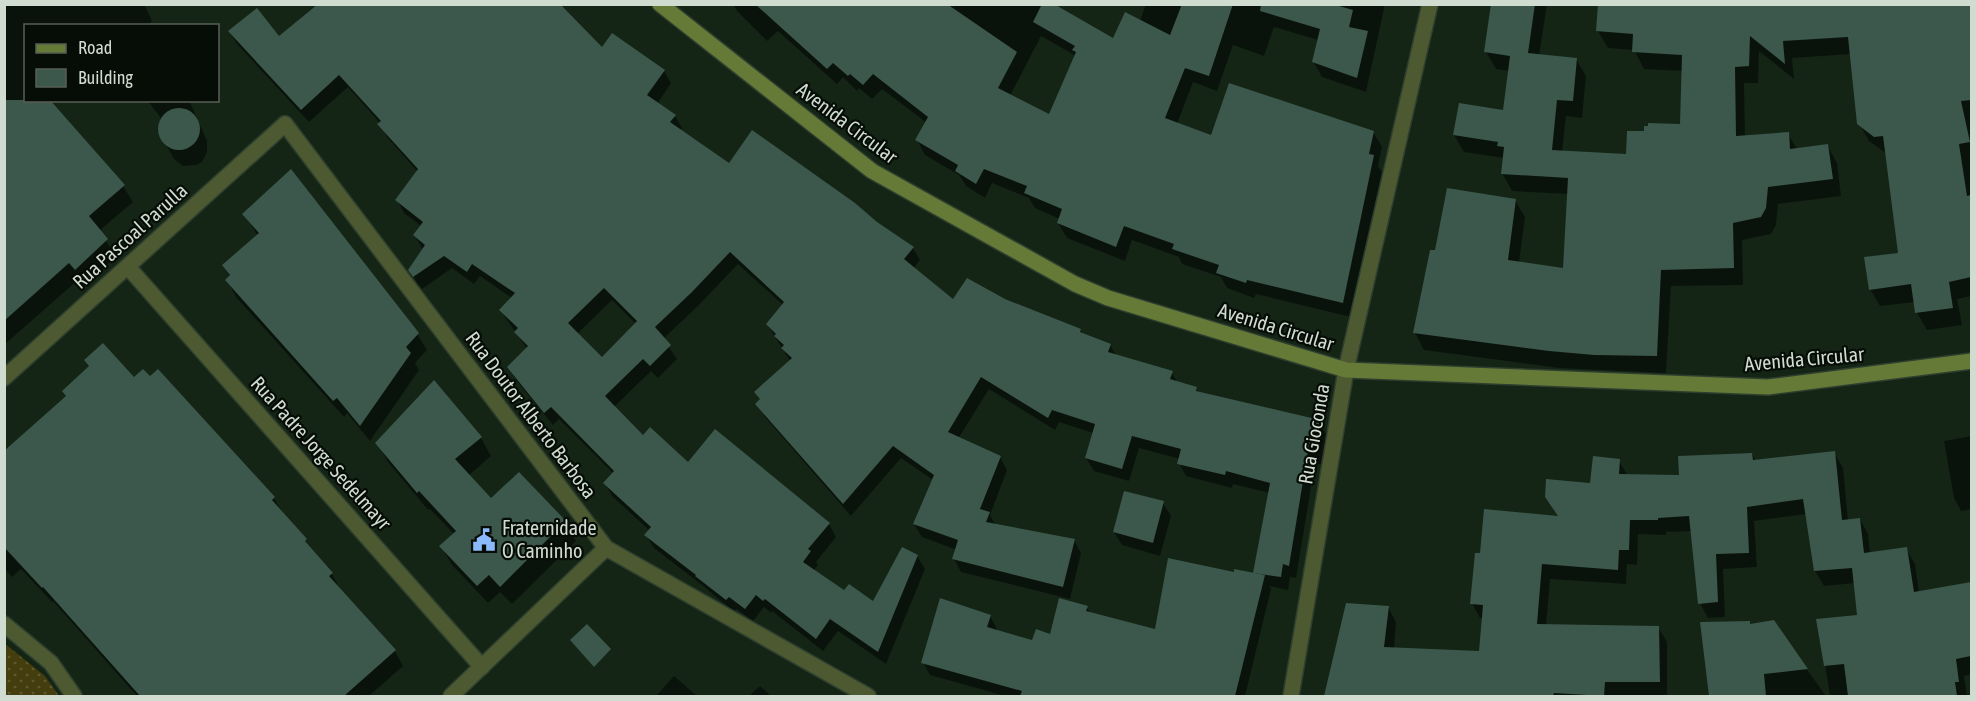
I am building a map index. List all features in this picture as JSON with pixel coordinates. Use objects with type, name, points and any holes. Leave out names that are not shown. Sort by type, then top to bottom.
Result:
[{"type":"street","name":"Avenida Circular","points":[[660,4],[872,171],[1075,284],[1108,298],[1346,370],[1768,387],[1971,361]]},
{"type":"street","name":"Rua Gioconda","points":[[1291,696],[1346,370],[1430,4]]},
{"type":"street","name":"Rua Pascoal Parulla","points":[[4,378],[285,124]]},
{"type":"street","name":"Rua Doutor Alberto Barbosa","points":[[285,124],[606,548],[868,696]]},
{"type":"street","name":"Rua Padre Jorge Sedelmayr","points":[[128,267],[482,667]]},
{"type":"street","points":[[451,696],[606,548]]},
{"type":"street","points":[[4,624],[51,663],[74,696]]},
{"type":"shaded area","points":[[4,643],[45,676],[59,696],[5,696]]},
{"type":"building","points":[[318,4],[560,4],[602,47],[612,33],[665,70],[647,95],[676,115],[670,122],[729,163],[752,130],[914,247],[904,259],[953,299],[967,278],[1005,299],[1081,329],[1080,332],[1111,344],[1108,352],[1173,371],[1170,379],[1197,387],[1196,391],[1320,420],[1315,453],[1308,451],[1289,566],[1283,564],[1281,577],[1253,573],[1270,483],[1226,471],[1225,475],[1177,464],[1181,449],[1132,436],[1122,469],[1085,458],[1095,424],[1052,410],[1048,418],[981,377],[948,432],[1001,456],[980,509],[990,512],[986,522],[1075,539],[1063,587],[952,559],[958,540],[913,524],[934,475],[893,446],[843,504],[755,404],[760,399],[754,392],[792,358],[781,348],[784,345],[766,324],[784,302],[730,252],[655,327],[671,345],[650,366],[643,359],[605,396],[643,435],[650,427],[688,462],[715,429],[830,523],[808,549],[811,551],[803,562],[844,590],[849,584],[873,601],[902,547],[918,555],[878,652],[830,619],[816,639],[765,599],[763,601],[756,595],[745,609],[729,597],[726,600],[644,535],[651,527],[603,483],[614,471],[551,407],[544,413],[507,367],[528,346],[514,332],[518,328],[499,310],[515,293],[472,264],[467,272],[444,256],[413,277],[408,270],[425,245],[413,235],[423,222],[395,200],[418,169],[377,124],[381,121],[339,75],[301,110],[228,31],[257,8],[279,36]],"holes":[[[604,288],[637,321],[602,357],[568,323]]]},
{"type":"building","points":[[755,4],[947,4],[1017,52],[998,88],[1049,114],[1076,52],[1072,50],[1075,46],[1033,22],[1042,4],[1054,4],[1113,38],[1125,12],[1170,35],[1182,4],[1233,4],[1209,76],[1185,68],[1165,118],[1211,135],[1229,83],[1374,131],[1369,154],[1374,155],[1343,303],[1247,280],[1246,283],[1216,273],[1219,265],[1172,249],[1174,244],[1124,226],[1116,247],[1057,223],[1062,209],[1024,193],[1027,186],[984,169],[976,184],[955,171],[958,165],[915,140],[928,117],[873,74],[863,85],[833,63],[827,69]]},
{"type":"building","points":[[1261,4],[1332,4],[1353,10],[1349,27],[1368,31],[1357,78],[1312,62],[1320,29],[1260,11]]},
{"type":"building","points":[[1491,4],[1535,4],[1528,53],[1577,58],[1573,101],[1557,100],[1552,150],[1626,154],[1627,131],[1644,131],[1644,126],[1648,126],[1648,123],[1680,124],[1682,55],[1632,52],[1633,34],[1596,31],[1598,4],[1971,4],[1971,100],[1961,101],[1970,142],[1959,144],[1967,196],[1971,195],[1971,277],[1949,282],[1953,308],[1915,313],[1911,284],[1869,290],[1864,257],[1898,253],[1883,136],[1874,137],[1857,124],[1848,37],[1783,41],[1785,64],[1750,36],[1749,66],[1735,67],[1736,136],[1789,132],[1790,149],[1828,144],[1833,179],[1768,187],[1766,208],[1761,217],[1733,223],[1734,268],[1661,270],[1657,356],[1594,355],[1549,351],[1413,333],[1430,250],[1435,250],[1447,188],[1516,199],[1508,260],[1563,268],[1568,178],[1501,174],[1504,147],[1497,146],[1498,142],[1453,135],[1459,103],[1503,110],[1510,56],[1484,52]]},
{"type":"building","points":[[4,100],[52,102],[125,185],[89,216],[108,239],[75,270],[69,263],[4,321]]},
{"type":"building","points":[[179,108],[187,109],[194,114],[199,121],[199,137],[194,144],[187,149],[179,150],[171,149],[164,144],[159,137],[158,129],[159,121],[164,114],[171,109]]},
{"type":"building","points":[[291,169],[419,333],[406,347],[411,353],[360,426],[337,398],[333,401],[225,280],[230,275],[222,265],[259,233],[242,214]]},
{"type":"building","points":[[103,343],[134,377],[143,369],[150,376],[158,369],[275,497],[272,500],[307,539],[305,541],[333,573],[329,576],[396,650],[344,696],[140,696],[43,587],[4,547],[4,451],[66,396],[62,391],[89,366],[84,360]]},
{"type":"building","points":[[434,380],[482,437],[455,459],[491,498],[519,472],[566,521],[500,587],[489,575],[477,586],[439,546],[456,531],[419,491],[417,493],[375,443]]},
{"type":"building","points":[[1835,451],[1842,520],[1860,518],[1864,553],[1907,547],[1914,592],[1971,582],[1971,656],[1956,659],[1959,682],[1955,682],[1957,696],[1848,696],[1844,664],[1824,666],[1816,619],[1857,615],[1852,568],[1814,571],[1803,499],[1747,507],[1749,553],[1716,554],[1718,602],[1698,604],[1689,516],[1658,518],[1658,520],[1630,520],[1629,550],[1619,550],[1618,570],[1542,564],[1537,624],[1659,626],[1660,682],[1605,682],[1604,696],[1554,693],[1553,696],[1324,696],[1346,603],[1389,606],[1384,647],[1479,651],[1483,605],[1470,604],[1475,553],[1480,553],[1484,509],[1558,516],[1545,497],[1546,479],[1590,483],[1593,456],[1620,459],[1619,474],[1679,475],[1678,456],[1752,453],[1753,460]]},
{"type":"building","points":[[1124,491],[1164,501],[1153,543],[1113,532]]},
{"type":"building","points":[[1168,558],[1234,572],[1234,569],[1265,575],[1235,696],[1020,696],[1022,691],[921,663],[940,598],[991,615],[987,627],[1032,640],[1036,629],[1050,634],[1059,598],[1088,606],[1086,611],[1155,629]]},
{"type":"building","points":[[1774,620],[1808,669],[1764,674],[1766,696],[1709,696],[1700,622],[1750,621],[1750,624]]},
{"type":"building","points":[[587,624],[611,649],[594,667],[570,640]]},
{"type":"place","name":"Fraternidade O Caminho","points":[[484,540]]}]
